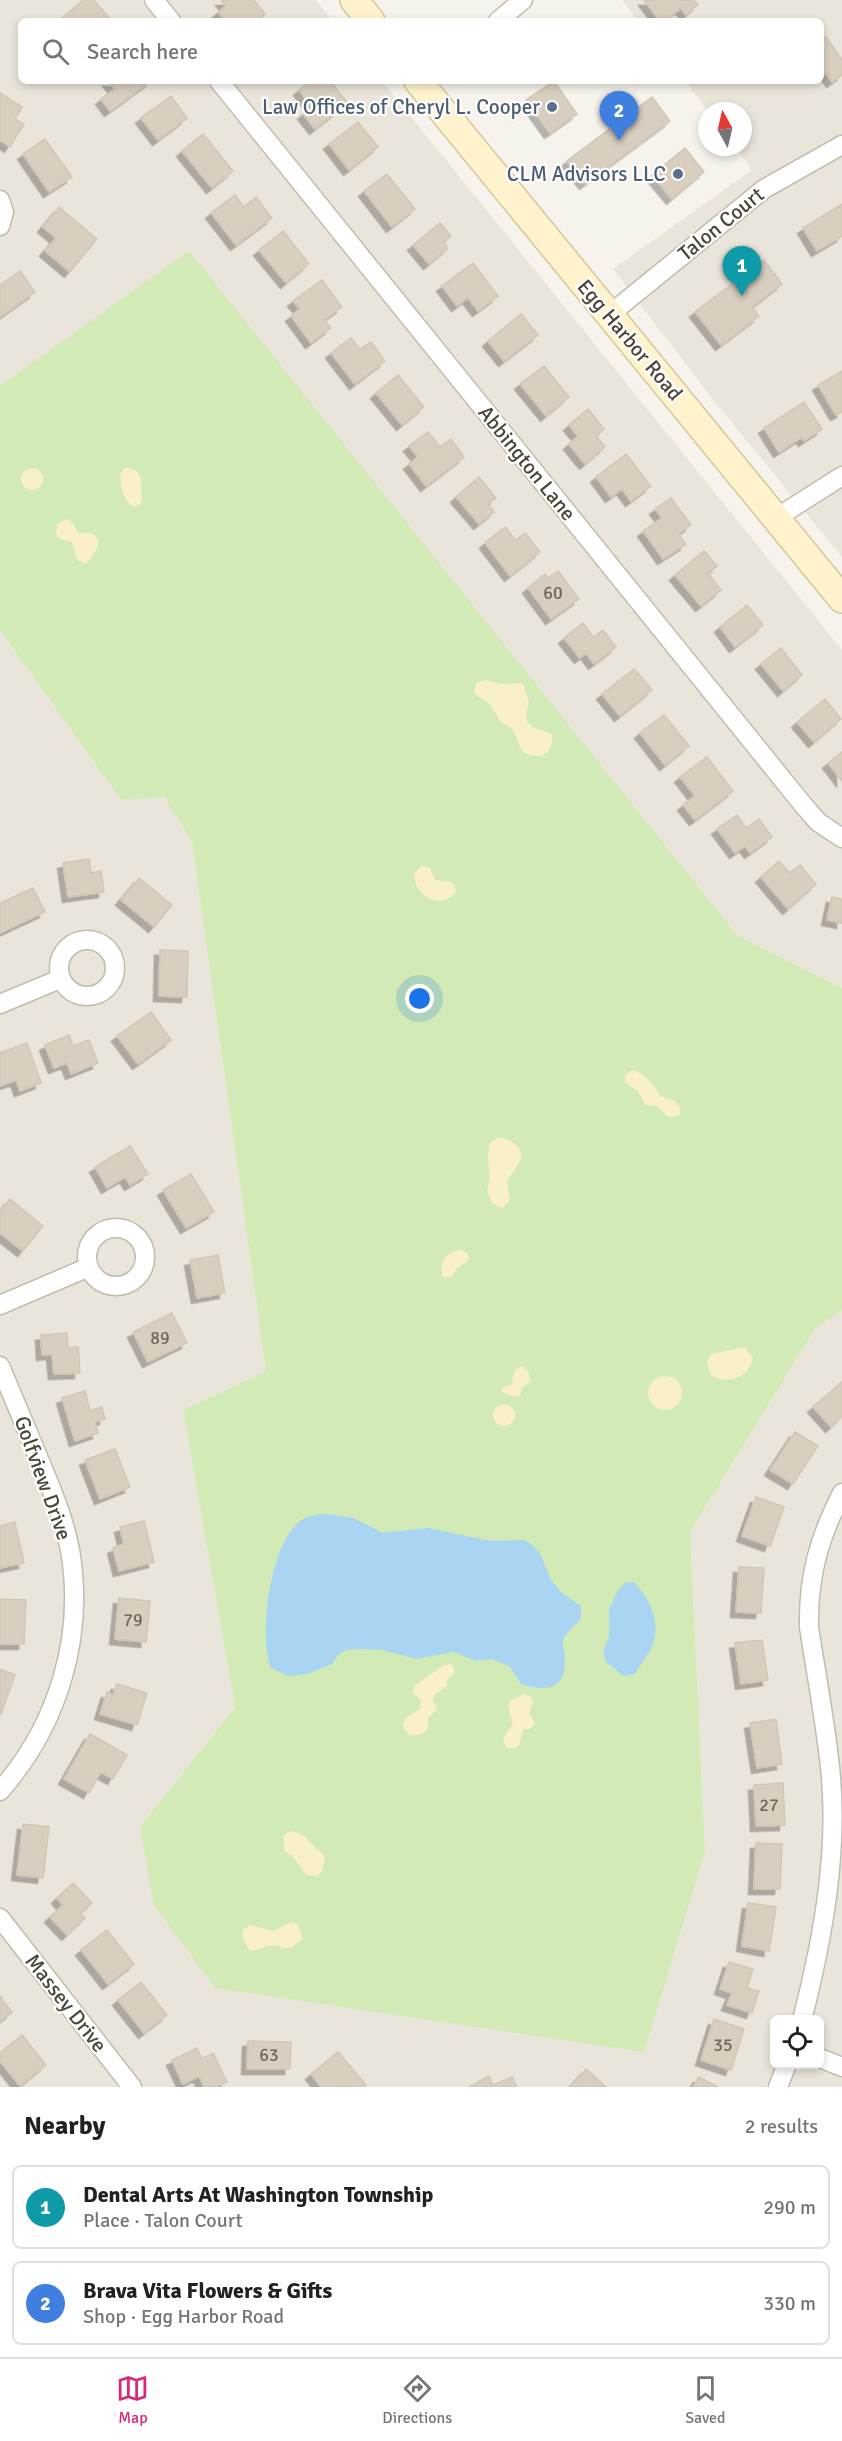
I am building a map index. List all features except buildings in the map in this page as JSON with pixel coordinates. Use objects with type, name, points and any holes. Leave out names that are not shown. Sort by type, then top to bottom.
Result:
[{"type":"main road","points":[[354,0],[369,18]]},
{"type":"main road","name":"Egg Harbor Road","points":[[425,84],[609,315],[842,599]]},
{"type":"street","points":[[154,0],[169,18]]},
{"type":"street","points":[[502,18],[523,0]]},
{"type":"street","name":"Abbington Lane","points":[[221,84],[804,806],[818,822],[842,838]]},
{"type":"street","name":"Talon Court","points":[[609,315],[764,189],[842,145]]},
{"type":"street","points":[[0,200],[4,212],[0,226]]},
{"type":"street","points":[[776,518],[842,476]]},
{"type":"street","points":[[0,1004],[60,979]]},
{"type":"street","points":[[0,1305],[89,1267]]},
{"type":"street","name":"Golfview Drive","points":[[0,1366],[62,1521],[71,1558],[74,1605],[72,1636],[57,1699],[34,1745],[0,1791]]},
{"type":"street","points":[[803,2015],[818,1956],[837,1809],[808,1627],[808,1605],[818,1545],[842,1493]]},
{"type":"street","name":"Massey Drive","points":[[0,1918],[132,2087]]},
{"type":"street","points":[[824,2060],[842,2067]]},
{"type":"street","points":[[778,2087],[785,2069]]},
{"type":"shaded area","points":[[0,0],[316,0],[331,18],[18,18],[18,84],[384,84],[842,650],[842,988],[737,935],[0,386]]},
{"type":"shaded area","points":[[622,0],[842,0],[842,557],[715,402],[613,269],[752,170],[742,156],[752,156],[752,102],[701,102],[687,84],[824,84],[824,18],[636,18]]},
{"type":"shaded area","points":[[0,630],[121,800],[164,797],[192,842],[266,1371],[183,1410],[235,1707],[140,1827],[705,1851],[690,1532],[815,1329],[842,1310],[842,2087],[0,2087]]},
{"type":"green space","points":[[189,251],[737,935],[842,988],[842,1310],[815,1329],[690,1532],[705,1851],[644,2052],[215,1988],[154,1905],[140,1827],[235,1707],[183,1410],[266,1371],[192,842],[164,797],[121,800],[0,630],[0,386]]},
{"type":"sand","points":[[125,467],[137,471],[141,478],[142,501],[136,507],[128,502],[122,489],[120,475]]},
{"type":"sand","points":[[32,468],[40,471],[43,479],[40,487],[32,490],[24,487],[21,479],[24,471]]},
{"type":"sand","points":[[65,519],[72,522],[78,533],[91,533],[98,540],[96,549],[86,564],[77,560],[72,542],[59,539],[56,534],[57,525]]},
{"type":"sand","points":[[486,680],[501,684],[523,683],[529,702],[527,722],[552,735],[552,742],[547,752],[533,756],[522,751],[512,728],[500,721],[490,704],[477,696],[474,691],[476,683]]},
{"type":"sand","points":[[421,866],[430,868],[435,880],[451,882],[455,885],[456,892],[450,898],[443,900],[429,898],[423,894],[418,889],[414,874]]},
{"type":"sand","points":[[632,1070],[649,1080],[660,1096],[675,1101],[681,1109],[680,1114],[670,1117],[657,1106],[645,1105],[638,1091],[625,1083],[625,1075]]},
{"type":"sand","points":[[497,1138],[511,1141],[521,1154],[519,1163],[507,1182],[510,1200],[503,1208],[492,1203],[487,1191],[490,1177],[489,1144]]},
{"type":"sand","points":[[461,1250],[468,1254],[468,1261],[457,1268],[452,1277],[443,1277],[444,1259],[451,1253]]},
{"type":"sand","points":[[744,1347],[753,1357],[748,1370],[737,1378],[724,1380],[711,1375],[707,1362],[711,1354]]},
{"type":"sand","points":[[522,1366],[529,1372],[530,1381],[522,1388],[520,1397],[502,1392],[502,1388],[512,1384],[514,1371]]},
{"type":"sand","points":[[665,1376],[677,1381],[682,1393],[677,1405],[665,1410],[653,1405],[648,1393],[653,1381]]},
{"type":"sand","points":[[504,1404],[512,1407],[515,1415],[512,1423],[504,1426],[496,1423],[493,1415],[496,1407]]},
{"type":"sand","points":[[452,1664],[455,1672],[447,1680],[447,1686],[434,1695],[433,1700],[437,1709],[428,1719],[428,1728],[424,1733],[409,1735],[403,1726],[404,1722],[420,1708],[421,1700],[413,1693],[414,1686],[444,1665]]},
{"type":"sand","points":[[525,1694],[533,1701],[529,1713],[535,1723],[530,1729],[523,1730],[519,1746],[513,1749],[507,1748],[503,1741],[513,1724],[508,1706],[511,1700]]},
{"type":"sand","points":[[290,1831],[302,1835],[324,1856],[321,1873],[317,1876],[306,1875],[294,1858],[284,1850],[283,1836]]},
{"type":"sand","points":[[292,1922],[297,1924],[303,1938],[292,1947],[274,1945],[250,1951],[244,1941],[242,1931],[250,1925],[273,1931]]},
{"type":"water","points":[[328,1514],[353,1518],[383,1533],[428,1528],[491,1541],[523,1540],[530,1543],[540,1553],[551,1580],[561,1592],[581,1606],[581,1618],[563,1640],[565,1658],[562,1677],[553,1686],[539,1688],[521,1684],[509,1666],[491,1659],[477,1661],[453,1652],[416,1659],[383,1650],[359,1649],[346,1650],[338,1655],[332,1664],[307,1674],[288,1676],[271,1668],[267,1653],[266,1633],[270,1587],[275,1565],[283,1544],[293,1528],[305,1518]]},
{"type":"water","points":[[634,1582],[649,1603],[656,1629],[650,1650],[635,1674],[624,1676],[606,1662],[603,1652],[609,1637],[609,1610],[617,1592],[625,1583]]},
{"type":"place","name":"Law Offices of Cheryl L. Cooper","points":[[552,107]]},
{"type":"place","name":"Brava Vita Flowers & Gifts","points":[[619,141]]},
{"type":"place","name":"CLM Advisors LLC","points":[[678,174]]},
{"type":"place","name":"Dental Arts At Washington Township","points":[[742,296]]}]
